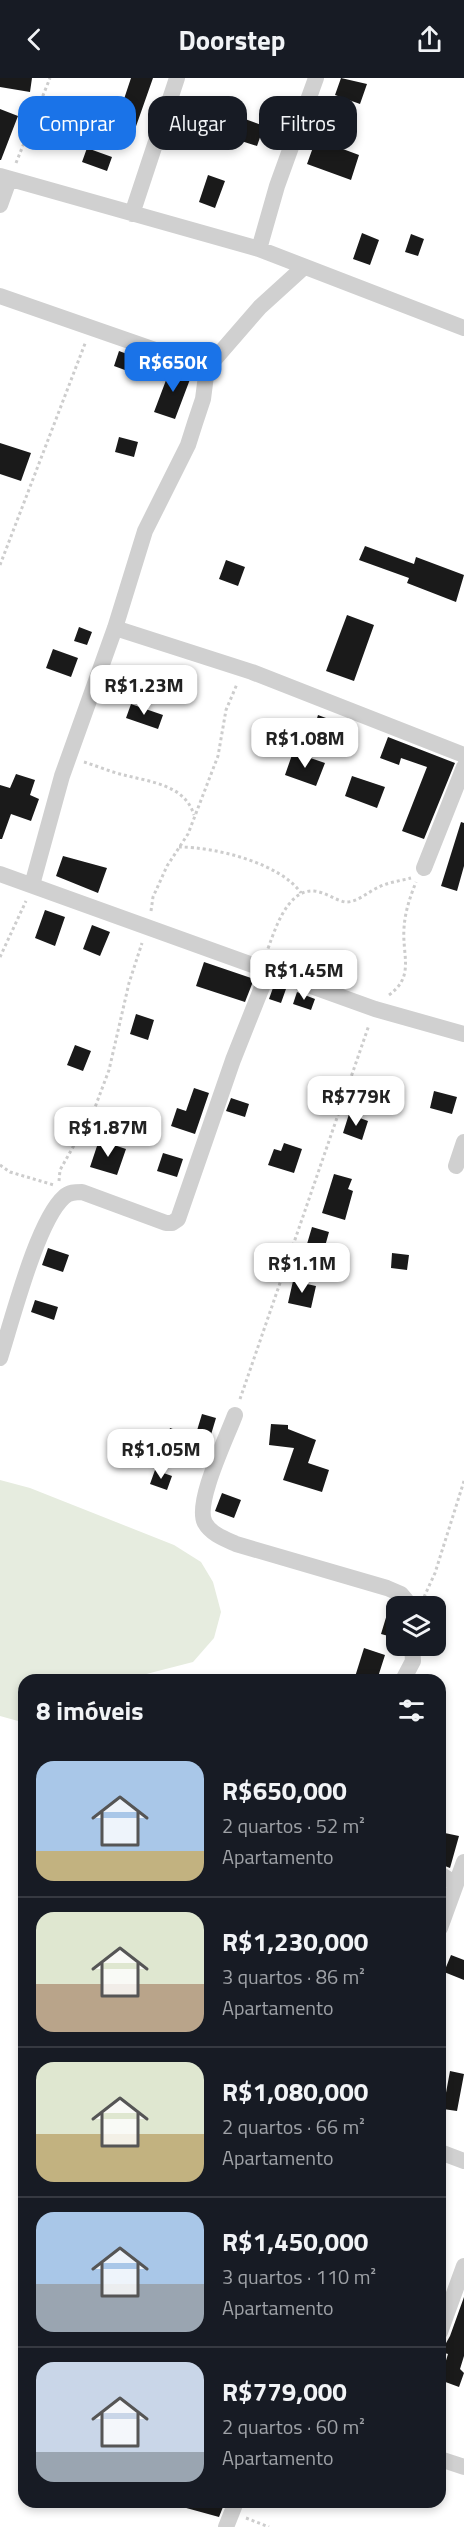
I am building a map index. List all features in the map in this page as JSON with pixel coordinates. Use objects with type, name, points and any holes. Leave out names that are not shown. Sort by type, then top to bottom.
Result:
[{"type":"street","points":[[132,214],[177,78]]},
{"type":"street","points":[[259,249],[277,186],[316,78]]},
{"type":"street","points":[[0,205],[5,178],[259,249],[464,327]]},
{"type":"street","points":[[32,885],[69,756],[115,628],[150,519],[188,445],[203,399],[207,368],[260,307],[304,267]]},
{"type":"street","points":[[0,296],[207,368]]},
{"type":"street","points":[[115,628],[252,672],[464,755]]},
{"type":"street","points":[[424,867],[464,767]]},
{"type":"street","points":[[0,874],[375,1009],[464,1034]]},
{"type":"street","points":[[0,1358],[27,1270],[40,1238],[63,1198],[73,1192],[82,1192],[153,1219],[170,1224],[177,1221],[233,1060],[268,972]]},
{"type":"street","points":[[456,1166],[464,1142]]},
{"type":"street","points":[[235,1415],[204,1498],[202,1516],[206,1526],[236,1544],[387,1588],[404,1596]]},
{"type":"street","points":[[406,1674],[413,1661],[413,1656]]},
{"type":"street","points":[[446,1912],[464,1862]]},
{"type":"street","points":[[446,1878],[456,1884]]},
{"type":"street","points":[[446,2154],[464,2161]]},
{"type":"street","points":[[446,2316],[464,2266]]},
{"type":"street","points":[[446,2461],[464,2467]]},
{"type":"path","points":[[5,178],[50,78]]},
{"type":"path","points":[[0,565],[91,328]]},
{"type":"path","points":[[69,756],[166,786],[182,794],[191,805],[195,817]]},
{"type":"path","points":[[179,847],[206,847],[251,863],[284,876],[293,882],[301,893]]},
{"type":"path","points":[[268,972],[266,953],[292,899],[312,890],[344,902],[357,899],[379,887],[411,878],[424,867]]},
{"type":"path","points":[[235,1415],[375,1009],[401,986],[406,976],[404,924],[410,896],[424,867]]},
{"type":"path","points":[[0,957],[32,885]]},
{"type":"path","points":[[0,1165],[10,1172],[28,1178],[59,1184]]},
{"type":"path","points":[[421,1596],[435,1573],[464,1481]]},
{"type":"path","points":[[231,2514],[269,2527]]},
{"type":"shaded area","points":[[0,1480],[30,1488],[174,1545],[201,1562],[213,1582],[221,1612],[214,1638],[193,1662],[146,1674],[18,1674],[18,1721],[0,1716]]},
{"type":"building","points":[[0,78],[32,78],[30,92],[0,87]]},
{"type":"building","points":[[131,78],[153,78],[136,126],[136,96],[125,96]]},
{"type":"building","points":[[341,78],[367,84],[360,104],[357,103],[357,96],[335,95]]},
{"type":"building","points":[[0,109],[18,116],[0,160]]},
{"type":"building","points":[[247,120],[259,124],[257,146],[247,143]]},
{"type":"building","points":[[86,150],[112,157],[107,171],[82,162]]},
{"type":"building","points":[[312,150],[346,150],[359,155],[351,180],[307,164]]},
{"type":"building","points":[[208,175],[225,181],[215,208],[199,202]]},
{"type":"building","points":[[362,233],[379,240],[370,265],[353,259]]},
{"type":"building","points":[[411,234],[424,239],[418,256],[405,252]]},
{"type":"building","points":[[119,351],[138,358],[133,373],[114,366]]},
{"type":"building","points":[[171,367],[192,374],[175,419],[154,412]]},
{"type":"building","points":[[119,437],[138,442],[134,457],[115,452]]},
{"type":"building","points":[[0,443],[31,453],[21,481],[0,474]]},
{"type":"building","points":[[365,546],[414,564],[416,557],[464,575],[456,602],[407,583],[409,578],[359,560]]},
{"type":"building","points":[[226,560],[245,567],[238,586],[219,579]]},
{"type":"building","points":[[347,615],[374,625],[354,681],[326,671]]},
{"type":"building","points":[[79,627],[92,632],[87,645],[74,641]]},
{"type":"building","points":[[53,649],[78,658],[71,677],[46,668]]},
{"type":"building","points":[[131,704],[163,715],[158,729],[126,718]]},
{"type":"building","points":[[318,715],[334,721],[330,733],[314,728]]},
{"type":"building","points":[[388,737],[455,763],[424,839],[402,831],[427,767],[401,758],[399,765],[380,758]]},
{"type":"building","points":[[293,752],[325,763],[316,786],[285,775]]},
{"type":"building","points":[[16,774],[35,780],[30,795],[39,799],[31,821],[11,814],[2,839],[0,839],[0,785],[10,788]]},
{"type":"building","points":[[352,776],[385,787],[377,808],[345,796]]},
{"type":"building","points":[[461,822],[464,823],[464,866],[457,891],[441,886]]},
{"type":"building","points":[[63,856],[107,868],[98,893],[56,876]]},
{"type":"building","points":[[45,910],[65,917],[55,946],[35,938]]},
{"type":"building","points":[[92,925],[110,932],[100,956],[83,949]]},
{"type":"building","points":[[204,962],[254,979],[245,1002],[196,986]]},
{"type":"building","points":[[274,985],[286,989],[281,1003],[269,999]]},
{"type":"building","points":[[297,992],[315,999],[311,1010],[293,1004]]},
{"type":"building","points":[[136,1014],[154,1020],[148,1040],[130,1034]]},
{"type":"building","points":[[75,1045],[91,1051],[83,1071],[67,1065]]},
{"type":"building","points":[[194,1088],[209,1093],[195,1134],[171,1126],[177,1108],[186,1111]]},
{"type":"building","points":[[434,1091],[457,1097],[452,1114],[430,1108]]},
{"type":"building","points":[[231,1098],[249,1104],[245,1117],[226,1111]]},
{"type":"building","points":[[349,1114],[368,1121],[362,1140],[343,1133]]},
{"type":"building","points":[[99,1140],[126,1149],[117,1175],[90,1167]]},
{"type":"building","points":[[284,1143],[302,1149],[294,1173],[268,1165],[274,1149],[281,1151]]},
{"type":"building","points":[[163,1153],[183,1159],[177,1177],[157,1171]]},
{"type":"building","points":[[334,1174],[352,1179],[348,1189],[353,1191],[345,1220],[322,1213]]},
{"type":"building","points":[[312,1227],[329,1232],[324,1250],[307,1244]]},
{"type":"building","points":[[48,1248],[69,1255],[63,1272],[42,1265]]},
{"type":"building","points":[[328,1252],[344,1257],[340,1272],[324,1267]]},
{"type":"building","points":[[392,1253],[409,1255],[407,1270],[391,1268]]},
{"type":"building","points":[[293,1281],[316,1286],[311,1308],[288,1303]]},
{"type":"building","points":[[35,1300],[58,1307],[54,1320],[31,1312]]},
{"type":"building","points":[[202,1414],[216,1418],[204,1458],[165,1445],[170,1428],[195,1437]]},
{"type":"building","points":[[271,1424],[288,1425],[288,1429],[316,1440],[308,1463],[329,1470],[322,1492],[283,1480],[294,1448],[269,1445]]},
{"type":"building","points":[[155,1470],[172,1476],[167,1490],[150,1484]]},
{"type":"building","points":[[222,1493],[241,1500],[234,1518],[215,1511]]},
{"type":"building","points":[[386,1618],[386,1635],[381,1634]]},
{"type":"building","points":[[364,1648],[385,1655],[379,1674],[356,1674]]},
{"type":"building","points":[[446,1833],[459,1836],[450,1868],[446,1866]]},
{"type":"building","points":[[451,1955],[464,1960],[464,1980],[446,1973]]},
{"type":"building","points":[[450,2071],[464,2074],[457,2111],[446,2109]]},
{"type":"building","points":[[464,2297],[464,2356],[460,2369],[464,2373],[459,2387],[446,2382],[448,2354],[446,2353],[446,2343]]},
{"type":"building","points":[[186,2508],[223,2508],[219,2517]]}]
